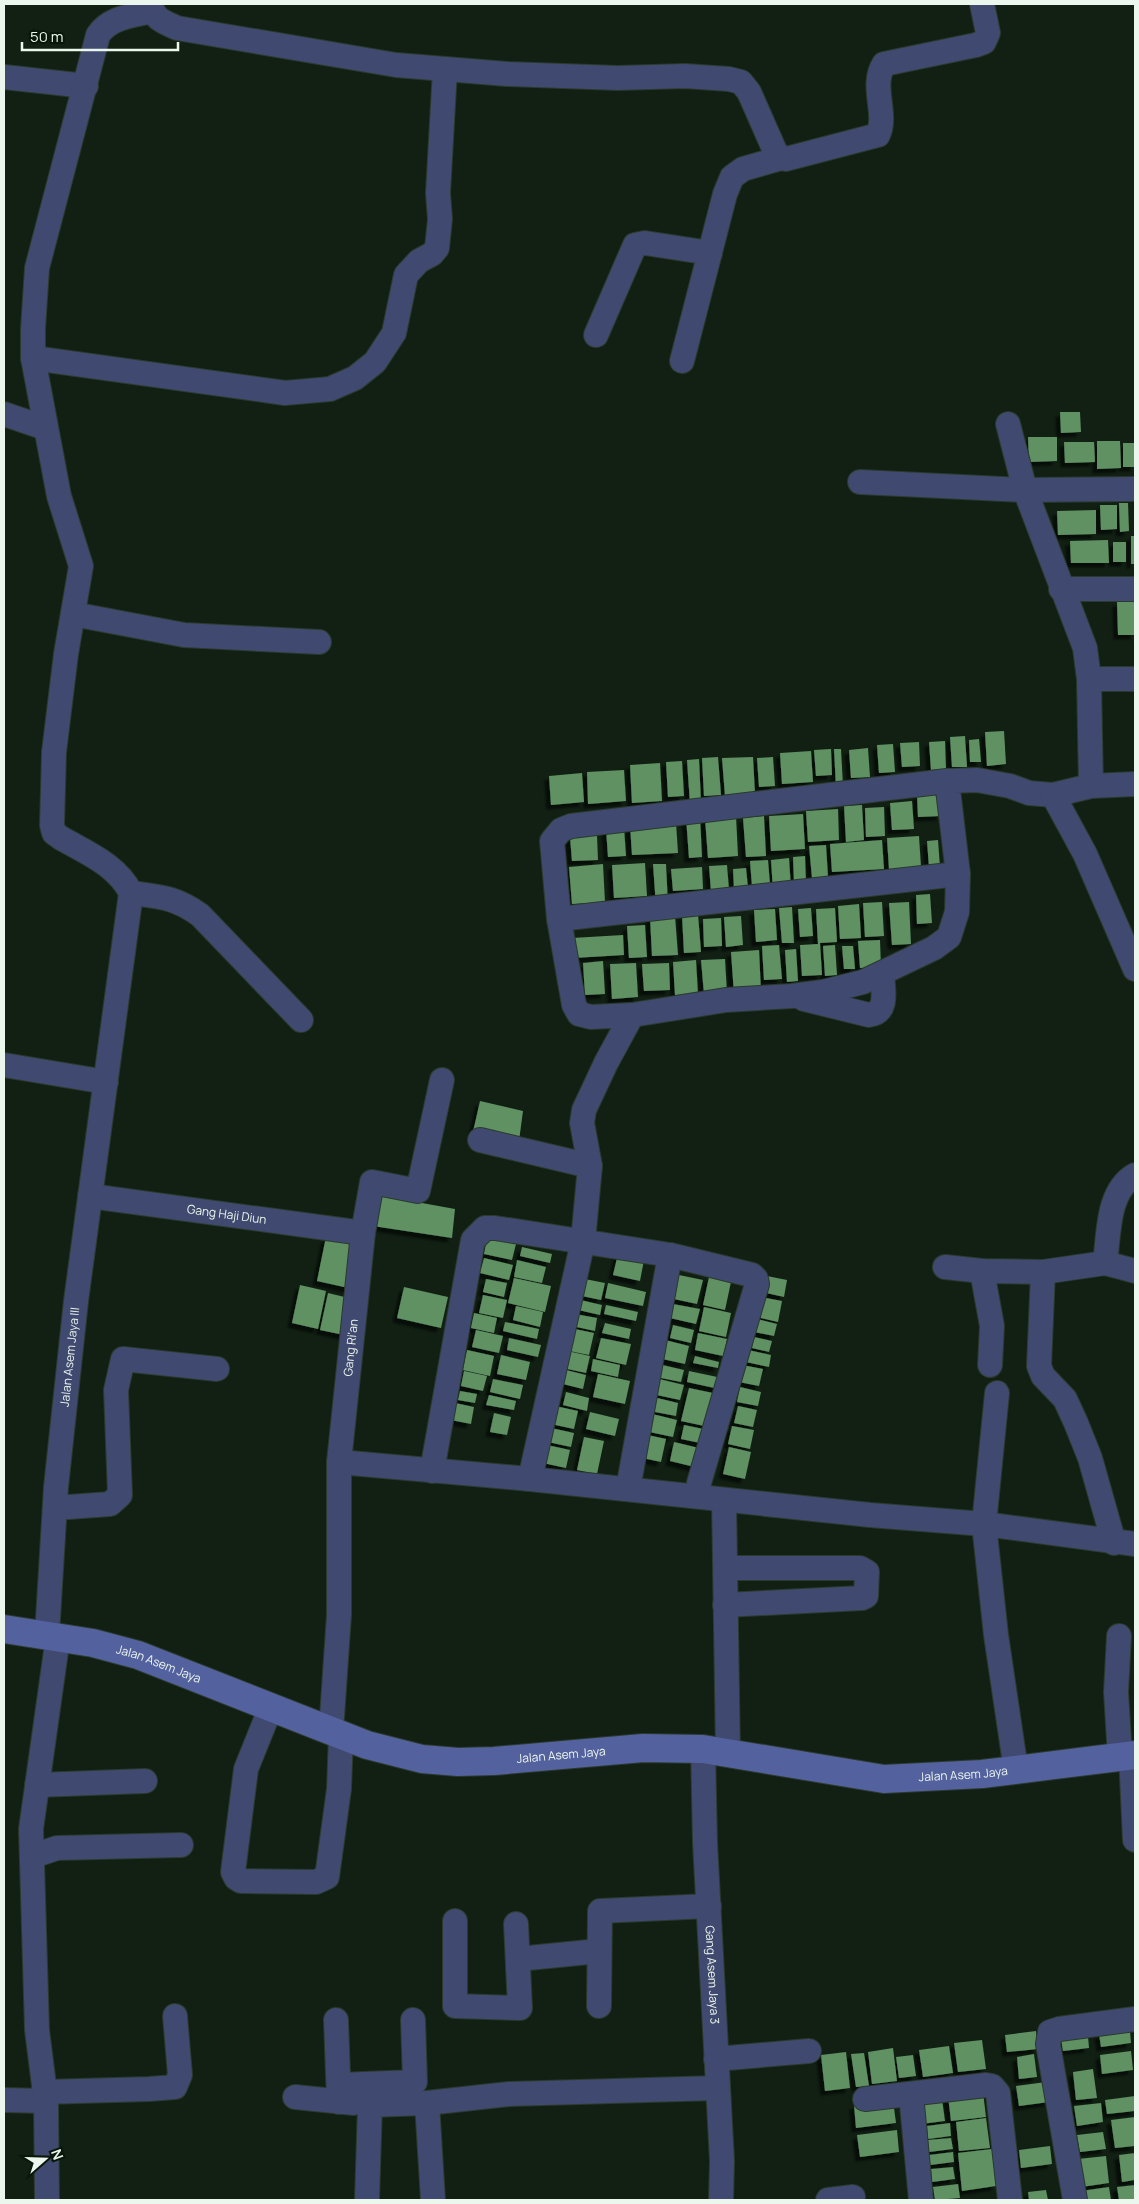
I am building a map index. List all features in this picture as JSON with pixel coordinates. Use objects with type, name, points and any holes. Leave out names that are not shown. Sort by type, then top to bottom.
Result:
[{"type":"main road","name":"Jalan Asem Jaya","points":[[4,1629],[53,1636],[138,1655],[336,1733],[394,1754],[422,1759],[458,1762],[574,1755],[643,1748],[716,1751],[884,1780],[946,1777],[1129,1756]]},
{"type":"street","points":[[682,361],[725,194],[732,177],[743,169],[781,158],[794,158],[878,135],[881,128],[879,81],[880,71],[884,64],[984,42],[988,33],[982,4]]},
{"type":"street","points":[[301,1020],[200,915],[186,904],[172,898],[132,893],[114,869],[61,838],[54,833],[52,825],[54,752],[66,654],[81,566],[59,496],[33,358],[32,329],[37,268],[98,35],[104,26],[113,20],[152,7],[159,20],[177,28],[396,65],[507,74],[609,78],[685,76],[729,79],[741,82],[749,92],[771,142],[781,158]]},
{"type":"street","points":[[33,358],[285,393],[330,389],[355,378],[375,362],[394,333],[406,275],[419,261],[432,254],[436,248],[440,219],[438,193],[445,69]]},
{"type":"street","points":[[4,77],[86,86]]},
{"type":"street","points":[[596,335],[635,245],[645,242],[710,252]]},
{"type":"street","points":[[4,414],[45,428]]},
{"type":"street","points":[[1008,424],[1025,490],[1085,648],[1089,679],[1091,786]]},
{"type":"street","points":[[860,482],[1025,490],[1135,489]]},
{"type":"street","points":[[1061,589],[1135,589]]},
{"type":"street","points":[[74,614],[184,634],[318,642]]},
{"type":"street","points":[[1089,679],[1135,679]]},
{"type":"street","points":[[947,781],[958,874],[957,912],[950,937],[934,948],[863,982],[823,992],[726,1000],[632,1015],[591,1017],[579,1014],[571,998],[559,919],[552,841],[556,835],[571,826],[947,781],[977,780],[1010,786],[1028,793],[1053,795],[1091,786],[1135,785]]},
{"type":"street","points":[[1053,795],[1085,854],[1135,969]]},
{"type":"street","points":[[559,919],[958,874]]},
{"type":"street","name":"Jalan Asem Jaya III","points":[[47,2200],[45,2097],[37,2021],[31,1829],[53,1636],[55,1508],[76,1302],[132,893]]},
{"type":"street","points":[[792,996],[869,1015],[876,1014],[883,1005],[882,974]]},
{"type":"street","points":[[530,1479],[583,1241],[590,1166],[583,1130],[584,1110],[606,1063],[632,1015]]},
{"type":"street","points":[[4,1064],[106,1082]]},
{"type":"street","name":"Gang Ri'an","points":[[271,1707],[246,1769],[233,1872],[236,1878],[241,1881],[316,1882],[327,1877],[339,1789],[336,1733],[339,1462],[363,1233],[372,1182],[418,1191],[442,1080]]},
{"type":"street","points":[[480,1140],[590,1166]]},
{"type":"street","points":[[1105,1263],[1114,1200],[1126,1180],[1135,1174]]},
{"type":"street","name":"Gang Haji Diun","points":[[90,1196],[363,1233]]},
{"type":"street","points":[[432,1471],[473,1240],[485,1228],[496,1228],[670,1255],[752,1275],[756,1278],[757,1284],[699,1490]]},
{"type":"street","points":[[628,1481],[670,1255]]},
{"type":"street","points":[[945,1267],[982,1271],[1043,1272],[1105,1263],[1135,1271]]},
{"type":"street","points":[[982,1271],[992,1326],[990,1365]]},
{"type":"street","points":[[1043,1272],[1039,1366],[1043,1376],[1065,1399],[1125,1544]]},
{"type":"street","points":[[55,1508],[110,1504],[120,1495],[116,1390],[123,1359],[217,1370]]},
{"type":"street","points":[[997,1393],[984,1524],[996,1635],[1016,1770]]},
{"type":"street","points":[[339,1462],[530,1479],[628,1481],[699,1490],[724,1500],[984,1524],[1125,1544]]},
{"type":"street","name":"Gang Asem Jaya 3","points":[[721,2200],[722,2161],[705,1842],[716,1751],[725,1605],[724,1500]]},
{"type":"street","points":[[725,1605],[862,1598],[866,1596],[867,1592],[867,1572],[860,1568],[726,1568]]},
{"type":"street","points":[[1119,1636],[1116,1692],[1129,1756],[1135,1840]]},
{"type":"street","points":[[37,1785],[145,1781]]},
{"type":"street","points":[[33,1856],[57,1848],[181,1845]]},
{"type":"street","points":[[599,2006],[600,1911],[709,1906]]},
{"type":"street","points":[[455,1921],[455,2006],[520,2008],[516,1924]]},
{"type":"street","points":[[518,1960],[599,1951]]},
{"type":"street","points":[[4,2100],[175,2087],[180,2075],[175,2016]]},
{"type":"street","points":[[1076,2200],[1048,2036],[1050,2032],[1059,2028],[1135,2019]]},
{"type":"street","points":[[336,2020],[339,2093]]},
{"type":"street","points":[[295,2098],[415,2082],[413,2020]]},
{"type":"street","points":[[716,2059],[809,2052]]},
{"type":"street","points":[[865,2099],[986,2085],[995,2089],[998,2093],[1010,2200]]},
{"type":"street","points":[[339,2093],[370,2105],[427,2103],[509,2094],[718,2088]]},
{"type":"street","points":[[910,2094],[921,2200]]},
{"type":"street","points":[[427,2103],[433,2200]]},
{"type":"street","points":[[367,2200],[370,2105]]},
{"type":"street","points":[[828,2200],[853,2197]]},
{"type":"building","points":[[1060,412],[1080,412],[1081,432],[1061,433]]},
{"type":"building","points":[[1028,437],[1057,437],[1057,461],[1029,462]]},
{"type":"building","points":[[1097,441],[1120,441],[1121,468],[1097,469]]},
{"type":"building","points":[[1064,442],[1094,442],[1095,462],[1065,463]]},
{"type":"building","points":[[1123,443],[1135,443],[1135,467],[1123,467]]},
{"type":"building","points":[[1119,503],[1128,503],[1129,531],[1120,532]]},
{"type":"building","points":[[1100,505],[1117,505],[1117,529],[1101,530]]},
{"type":"building","points":[[1096,510],[1096,534],[1058,535],[1057,511]]},
{"type":"building","points":[[1131,536],[1135,536],[1135,564],[1131,564]]},
{"type":"building","points":[[1108,540],[1109,563],[1071,563],[1070,541]]},
{"type":"building","points":[[1113,542],[1126,542],[1126,562],[1113,562]]},
{"type":"building","points":[[1117,602],[1135,602],[1135,635],[1118,635]]},
{"type":"building","points":[[1004,731],[1006,764],[987,766],[985,732]]},
{"type":"building","points":[[965,736],[967,767],[952,767],[950,737]]},
{"type":"building","points":[[979,739],[981,762],[970,762],[969,740]]},
{"type":"building","points":[[945,741],[946,769],[931,770],[929,742]]},
{"type":"building","points":[[919,742],[920,766],[902,767],[900,743]]},
{"type":"building","points":[[893,744],[895,772],[879,773],[877,745]]},
{"type":"building","points":[[868,748],[870,777],[851,778],[849,750]]},
{"type":"building","points":[[831,749],[832,775],[816,776],[814,750]]},
{"type":"building","points":[[834,749],[841,749],[843,786],[836,787]]},
{"type":"building","points":[[811,751],[813,782],[782,784],[780,753]]},
{"type":"building","points":[[718,757],[721,795],[704,796],[702,758]]},
{"type":"building","points":[[753,757],[755,794],[725,796],[722,758]]},
{"type":"building","points":[[773,757],[775,786],[759,787],[757,758]]},
{"type":"building","points":[[699,759],[701,803],[690,804],[687,760]]},
{"type":"building","points":[[682,761],[684,796],[668,797],[666,762]]},
{"type":"building","points":[[660,763],[662,801],[632,803],[630,765]]},
{"type":"building","points":[[624,770],[626,801],[588,804],[587,772]]},
{"type":"building","points":[[582,773],[584,802],[551,805],[549,776]]},
{"type":"building","points":[[940,794],[941,816],[918,817],[917,795]]},
{"type":"building","points":[[912,801],[914,829],[892,830],[890,803]]},
{"type":"building","points":[[862,805],[864,840],[846,842],[844,806]]},
{"type":"building","points":[[884,807],[885,836],[866,837],[865,808]]},
{"type":"building","points":[[838,809],[839,840],[808,842],[806,811]]},
{"type":"building","points":[[803,814],[805,849],[771,851],[769,816]]},
{"type":"building","points":[[700,816],[702,857],[689,858],[686,817]]},
{"type":"building","points":[[736,816],[738,856],[708,858],[705,818]]},
{"type":"building","points":[[764,816],[766,856],[746,857],[743,818]]},
{"type":"building","points":[[676,822],[678,853],[632,855],[630,825]]},
{"type":"building","points":[[624,827],[626,856],[608,857],[606,828]]},
{"type":"building","points":[[597,835],[598,860],[572,861],[570,837]]},
{"type":"building","points":[[919,836],[921,867],[889,869],[887,838]]},
{"type":"building","points":[[882,840],[884,869],[832,872],[830,844]]},
{"type":"building","points":[[938,840],[940,867],[929,867],[927,841]]},
{"type":"building","points":[[826,845],[828,877],[812,878],[809,846]]},
{"type":"building","points":[[805,856],[806,882],[794,883],[793,857]]},
{"type":"building","points":[[789,858],[791,889],[773,890],[771,860]]},
{"type":"building","points":[[768,860],[770,885],[752,886],[750,861]]},
{"type":"building","points":[[645,863],[647,896],[614,898],[612,865]]},
{"type":"building","points":[[603,864],[605,902],[572,904],[569,867]]},
{"type":"building","points":[[653,864],[666,864],[668,905],[656,906]]},
{"type":"building","points":[[727,865],[729,890],[711,891],[709,866]]},
{"type":"building","points":[[702,867],[703,889],[673,891],[671,869]]},
{"type":"building","points":[[746,868],[748,888],[734,889],[733,869]]},
{"type":"building","points":[[930,894],[932,923],[917,924],[916,895]]},
{"type":"building","points":[[882,902],[884,936],[865,937],[863,903]]},
{"type":"building","points":[[909,902],[911,944],[892,945],[889,903]]},
{"type":"building","points":[[859,904],[861,938],[840,939],[838,906]]},
{"type":"building","points":[[792,907],[794,943],[782,943],[779,908]]},
{"type":"building","points":[[811,908],[813,936],[800,937],[798,909]]},
{"type":"building","points":[[835,908],[837,942],[820,943],[822,975],[802,976],[800,945],[818,944],[816,909]]},
{"type":"building","points":[[775,909],[777,940],[756,942],[754,910]]},
{"type":"building","points":[[698,914],[701,952],[684,953],[682,915]]},
{"type":"building","points":[[675,916],[678,955],[652,956],[650,917]]},
{"type":"building","points":[[741,916],[743,945],[726,947],[724,917]]},
{"type":"building","points":[[721,918],[722,946],[704,947],[703,919]]},
{"type":"building","points":[[645,925],[647,957],[629,958],[627,926]]},
{"type":"building","points":[[623,935],[624,955],[573,958],[572,938]]},
{"type":"building","points":[[880,940],[881,967],[860,968],[858,941]]},
{"type":"building","points":[[779,945],[782,979],[764,980],[762,946]]},
{"type":"building","points":[[835,945],[837,975],[825,976],[823,946]]},
{"type":"building","points":[[842,946],[853,946],[855,969],[844,969]]},
{"type":"building","points":[[796,949],[798,981],[787,982],[785,950]]},
{"type":"building","points":[[759,950],[761,992],[734,994],[731,952]]},
{"type":"building","points":[[725,959],[727,993],[704,994],[701,960]]},
{"type":"building","points":[[696,960],[698,994],[675,995],[673,962]]},
{"type":"building","points":[[603,961],[605,994],[585,995],[583,963]]},
{"type":"building","points":[[636,963],[638,997],[612,999],[610,964]]},
{"type":"building","points":[[669,963],[670,990],[644,991],[642,964]]},
{"type":"building","points":[[480,1101],[523,1111],[519,1141],[473,1132]]},
{"type":"building","points":[[378,1195],[455,1209],[452,1238],[373,1226]]},
{"type":"building","points":[[488,1234],[517,1240],[512,1260],[484,1254]]},
{"type":"building","points":[[326,1237],[359,1245],[353,1289],[317,1281]]},
{"type":"building","points":[[522,1247],[552,1254],[550,1263],[520,1256]]},
{"type":"building","points":[[618,1254],[644,1260],[640,1281],[613,1275]]},
{"type":"building","points":[[484,1258],[513,1265],[509,1280],[480,1273]]},
{"type":"building","points":[[517,1260],[546,1267],[542,1283],[514,1277]]},
{"type":"building","points":[[679,1275],[703,1280],[697,1304],[674,1299]]},
{"type":"building","points":[[762,1275],[787,1280],[784,1297],[758,1291]]},
{"type":"building","points":[[709,1277],[731,1282],[725,1310],[703,1305]]},
{"type":"building","points":[[514,1278],[551,1286],[545,1312],[508,1303]]},
{"type":"building","points":[[486,1279],[507,1283],[504,1297],[483,1292]]},
{"type":"building","points":[[585,1279],[605,1283],[601,1300],[582,1296]]},
{"type":"building","points":[[608,1283],[646,1292],[643,1306],[605,1298]]},
{"type":"building","points":[[300,1285],[326,1291],[318,1329],[292,1323]]},
{"type":"building","points":[[404,1287],[448,1297],[441,1328],[397,1318]]},
{"type":"building","points":[[328,1293],[357,1300],[349,1336],[320,1330]]},
{"type":"building","points":[[483,1295],[507,1300],[503,1318],[479,1313]]},
{"type":"building","points":[[756,1296],[782,1301],[778,1322],[752,1316]]},
{"type":"building","points":[[576,1299],[602,1305],[600,1315],[574,1309]]},
{"type":"building","points":[[673,1304],[700,1309],[696,1324],[670,1318]]},
{"type":"building","points":[[606,1305],[638,1312],[636,1321],[604,1314]]},
{"type":"building","points":[[516,1306],[543,1312],[540,1327],[513,1320]]},
{"type":"building","points":[[704,1307],[731,1313],[726,1337],[699,1331]]},
{"type":"building","points":[[474,1313],[497,1318],[494,1333],[471,1328]]},
{"type":"building","points":[[575,1314],[597,1318],[595,1331],[572,1326]]},
{"type":"building","points":[[757,1319],[777,1324],[774,1336],[754,1332]]},
{"type":"building","points":[[505,1322],[539,1329],[537,1339],[503,1331]]},
{"type":"building","points":[[605,1323],[631,1329],[629,1339],[602,1333]]},
{"type":"building","points":[[673,1325],[694,1330],[691,1343],[670,1338]]},
{"type":"building","points":[[570,1328],[594,1333],[589,1355],[565,1350]]},
{"type":"building","points":[[476,1330],[503,1336],[499,1353],[472,1347]]},
{"type":"building","points":[[698,1333],[727,1339],[723,1356],[695,1350]]},
{"type":"building","points":[[754,1337],[772,1341],[769,1352],[752,1348]]},
{"type":"building","points":[[509,1338],[541,1345],[538,1357],[507,1350]]},
{"type":"building","points":[[601,1338],[631,1344],[626,1365],[596,1358]]},
{"type":"building","points":[[661,1339],[689,1346],[685,1364],[658,1358]]},
{"type":"building","points":[[467,1350],[494,1356],[490,1376],[463,1370]]},
{"type":"building","points":[[748,1350],[771,1355],[769,1367],[746,1362]]},
{"type":"building","points":[[567,1351],[590,1356],[586,1373],[563,1368]]},
{"type":"building","points":[[501,1355],[530,1362],[526,1380],[497,1374]]},
{"type":"building","points":[[695,1356],[719,1362],[718,1368],[693,1363]]},
{"type":"building","points":[[593,1359],[620,1365],[618,1377],[591,1371]]},
{"type":"building","points":[[658,1364],[684,1370],[681,1382],[656,1377]]},
{"type":"building","points":[[742,1365],[763,1369],[759,1386],[739,1382]]},
{"type":"building","points":[[562,1369],[586,1375],[583,1389],[559,1383]]},
{"type":"building","points":[[464,1371],[487,1376],[483,1391],[461,1386]]},
{"type":"building","points":[[689,1371],[722,1378],[719,1389],[687,1382]]},
{"type":"building","points":[[598,1374],[630,1381],[625,1404],[593,1397]]},
{"type":"building","points":[[655,1378],[684,1385],[680,1400],[652,1394]]},
{"type":"building","points":[[493,1379],[523,1385],[520,1399],[490,1392]]},
{"type":"building","points":[[740,1387],[761,1392],[758,1406],[737,1402]]},
{"type":"building","points":[[689,1388],[713,1393],[709,1427],[681,1421]]},
{"type":"building","points":[[460,1391],[477,1394],[475,1403],[458,1400]]},
{"type":"building","points":[[566,1392],[589,1398],[587,1411],[563,1405]]},
{"type":"building","points":[[489,1395],[516,1401],[514,1410],[486,1405]]},
{"type":"building","points":[[653,1397],[678,1403],[676,1416],[650,1411]]},
{"type":"building","points":[[455,1403],[474,1407],[471,1424],[451,1420]]},
{"type":"building","points":[[555,1406],[578,1411],[574,1429],[551,1424]]},
{"type":"building","points":[[738,1406],[757,1410],[753,1427],[734,1423]]},
{"type":"building","points":[[590,1412],[619,1419],[615,1436],[586,1429]]},
{"type":"building","points":[[494,1413],[511,1417],[507,1435],[490,1432]]},
{"type":"building","points":[[648,1413],[677,1420],[673,1437],[645,1431]]},
{"type":"building","points":[[684,1425],[708,1430],[705,1444],[681,1439]]},
{"type":"building","points":[[732,1426],[754,1430],[750,1449],[728,1444]]},
{"type":"building","points":[[551,1428],[574,1433],[571,1447],[548,1442]]},
{"type":"building","points":[[643,1434],[666,1439],[661,1462],[638,1457]]},
{"type":"building","points":[[584,1437],[604,1441],[597,1474],[577,1470]]},
{"type":"building","points":[[674,1442],[703,1449],[699,1468],[670,1461]]},
{"type":"building","points":[[547,1445],[570,1450],[566,1468],[543,1463]]},
{"type":"building","points":[[729,1447],[751,1452],[745,1479],[723,1474]]},
{"type":"building","points":[[1036,2031],[1038,2049],[1007,2052],[1005,2035]]},
{"type":"building","points":[[1130,2031],[1131,2043],[1101,2047],[1099,2034]]},
{"type":"building","points":[[1088,2036],[1089,2048],[1063,2051],[1061,2039]]},
{"type":"building","points":[[982,2040],[986,2069],[958,2072],[954,2043]]},
{"type":"building","points":[[949,2046],[953,2073],[923,2077],[919,2050]]},
{"type":"building","points":[[893,2048],[897,2081],[872,2084],[868,2052]]},
{"type":"building","points":[[1131,2051],[1133,2070],[1102,2074],[1100,2055]]},
{"type":"building","points":[[846,2052],[850,2088],[825,2091],[821,2055]]},
{"type":"building","points":[[864,2053],[869,2086],[856,2087],[851,2054]]},
{"type":"building","points":[[1034,2054],[1037,2077],[1019,2079],[1017,2057]]},
{"type":"building","points":[[913,2055],[916,2076],[899,2078],[896,2057]]},
{"type":"building","points":[[1093,2069],[1097,2098],[1076,2100],[1073,2072]]},
{"type":"building","points":[[1046,2082],[1049,2102],[1019,2106],[1016,2086]]},
{"type":"building","points":[[983,2092],[986,2117],[951,2121],[948,2096]]},
{"type":"building","points":[[1135,2096],[1135,2111],[1107,2114],[1105,2100]]},
{"type":"building","points":[[942,2099],[945,2121],[921,2124],[919,2102]]},
{"type":"building","points":[[893,2100],[896,2123],[856,2128],[854,2105]]},
{"type":"building","points":[[1101,2103],[1103,2122],[1077,2126],[1074,2106]]},
{"type":"building","points":[[1135,2117],[1135,2146],[1115,2148],[1111,2120]]},
{"type":"building","points":[[986,2118],[990,2148],[959,2151],[956,2122]]},
{"type":"building","points":[[950,2123],[951,2136],[928,2139],[927,2126]]},
{"type":"building","points":[[897,2130],[899,2152],[860,2157],[857,2135]]},
{"type":"building","points":[[1103,2132],[1106,2149],[1080,2152],[1077,2135]]},
{"type":"building","points":[[951,2138],[953,2149],[929,2152],[928,2140]]},
{"type":"building","points":[[1050,2146],[1052,2164],[1021,2168],[1019,2150]]},
{"type":"building","points":[[992,2149],[996,2186],[962,2191],[958,2153]]},
{"type":"building","points":[[953,2152],[954,2162],[930,2165],[929,2155]]},
{"type":"building","points":[[1135,2153],[1135,2180],[1122,2182],[1119,2155]]},
{"type":"building","points":[[1106,2156],[1109,2183],[1081,2187],[1078,2159]]},
{"type":"building","points":[[953,2167],[955,2179],[932,2182],[931,2169]]},
{"type":"building","points":[[958,2184],[960,2198],[935,2200],[933,2187]]},
{"type":"building","points":[[1135,2185],[1135,2200],[1119,2200],[1117,2187]]},
{"type":"building","points":[[1109,2187],[1111,2200],[1082,2200],[1081,2191]]},
{"type":"building","points":[[1046,2190],[1048,2200],[1029,2200],[1028,2192]]}]
